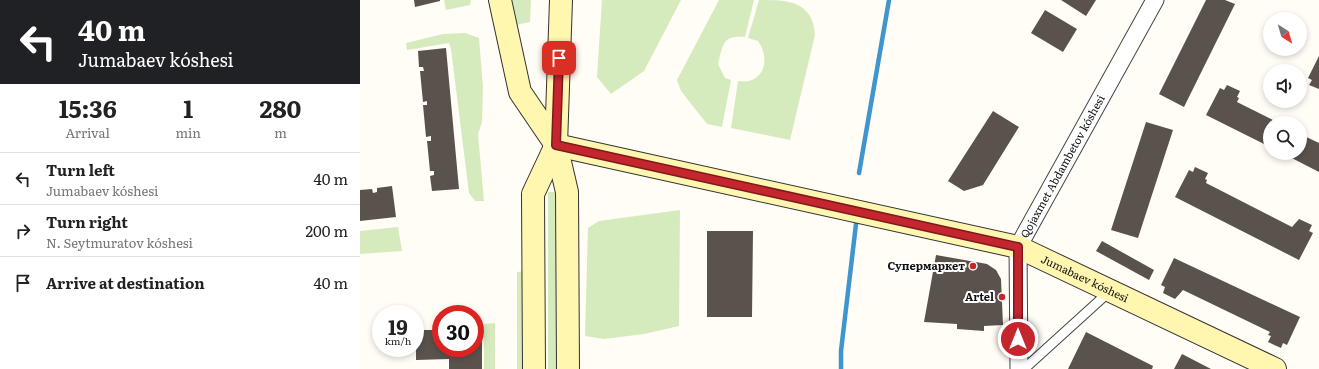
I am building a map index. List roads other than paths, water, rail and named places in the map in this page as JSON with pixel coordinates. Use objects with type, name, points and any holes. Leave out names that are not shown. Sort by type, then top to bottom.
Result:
[{"type":"street","points":[[500,0],[520,92],[556,145]]},
{"type":"street","points":[[561,0],[556,145],[567,192],[568,369]]},
{"type":"street","name":"Qojaxmet Abdambetov kóshesi","points":[[1019,369],[1018,247],[1155,0]]},
{"type":"street","points":[[534,369],[533,194],[556,145]]},
{"type":"street","name":"Jumabaev kóshesi","points":[[556,145],[1018,247],[1275,369]]},
{"type":"lane","points":[[1024,369],[1110,291]]},
{"type":"waterway","points":[[859,173],[889,0]]},
{"type":"waterway","points":[[841,369],[841,351],[856,224]]},
{"type":"place","name":"Супермаркет","points":[[973,266]]},
{"type":"place","name":"Artel","points":[[1002,297]]}]
